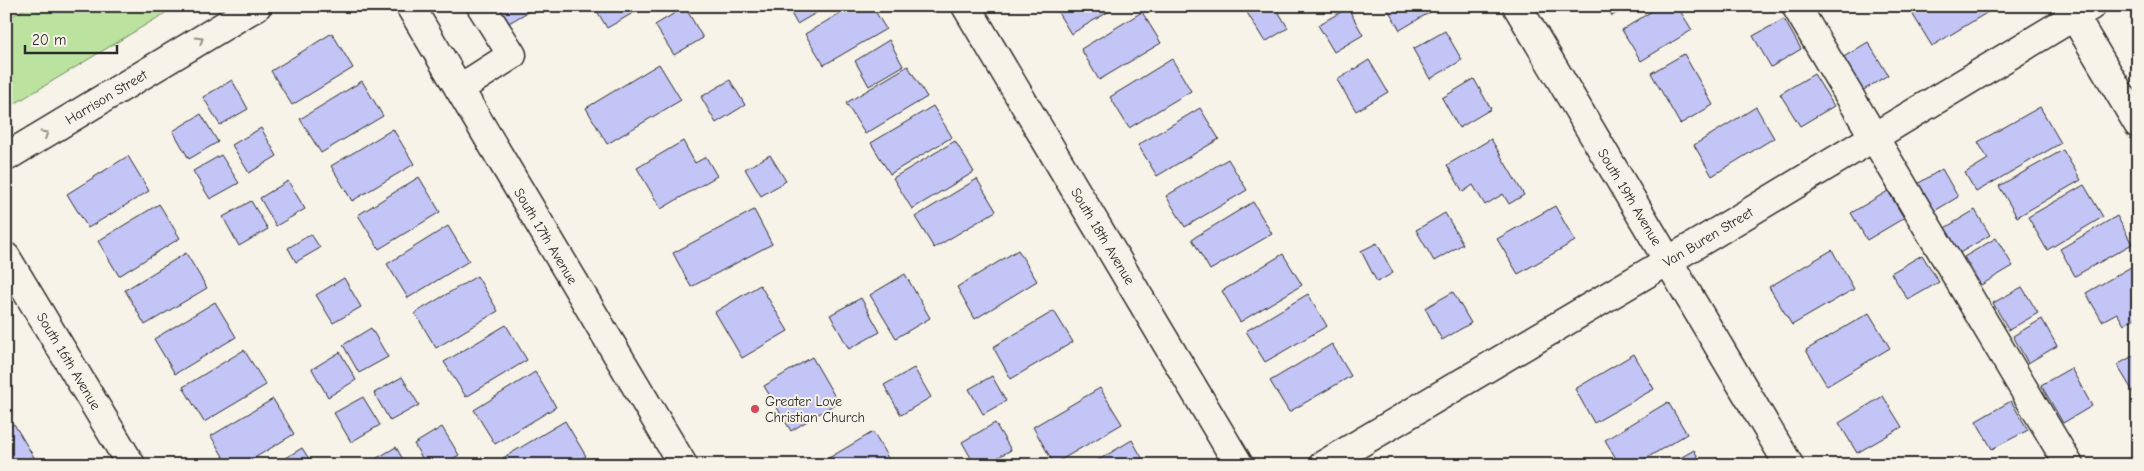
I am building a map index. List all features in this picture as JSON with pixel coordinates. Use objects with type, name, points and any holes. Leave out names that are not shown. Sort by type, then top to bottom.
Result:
[{"type":"street","name":"Harrison Street","points":[[6,157],[257,6]]},
{"type":"street","points":[[459,88],[512,55],[481,6]]},
{"type":"street","name":"South 18th Avenue","points":[[966,6],[1239,465]]},
{"type":"street","name":"South 19th Avenue","points":[[1517,6],[1789,465]]},
{"type":"street","points":[[1796,6],[2070,465]]},
{"type":"street","name":"South 17th Avenue","points":[[419,9],[459,88],[682,465]]},
{"type":"street","points":[[2078,10],[2138,124]]},
{"type":"street","name":"Van Buren Street","points":[[1323,465],[1874,136],[2078,10]]},
{"type":"street","name":"South 16th Avenue","points":[[6,257],[131,465]]},
{"type":"green space","points":[[29,6],[35,6],[39,12],[49,6],[177,6],[6,109],[6,20]]},
{"type":"building","points":[[490,6],[538,6],[502,27]]},
{"type":"building","points":[[594,6],[645,6],[607,28]]},
{"type":"building","points":[[787,6],[828,6],[797,24]]},
{"type":"building","points":[[852,6],[872,6],[886,29],[824,65],[805,34]]},
{"type":"building","points":[[1054,6],[1118,6],[1071,34]]},
{"type":"building","points":[[1254,6],[1275,6],[1288,28],[1265,42],[1246,11]]},
{"type":"building","points":[[1386,6],[1429,6],[1432,11],[1400,30]]},
{"type":"building","points":[[1607,6],[1628,6],[1612,16]]},
{"type":"building","points":[[1660,6],[1677,6],[1692,30],[1641,61],[1622,30]]},
{"type":"building","points":[[1927,6],[1992,6],[1993,9],[1932,46],[1913,15]]},
{"type":"building","points":[[685,7],[703,38],[674,55],[655,25]]},
{"type":"building","points":[[1348,8],[1363,35],[1334,52],[1318,25]]},
{"type":"building","points":[[1142,12],[1161,43],[1099,80],[1081,49]]},
{"type":"building","points":[[1784,19],[1801,49],[1771,67],[1753,36]]},
{"type":"building","points":[[1445,31],[1462,60],[1430,79],[1413,49]]},
{"type":"building","points":[[332,33],[353,68],[292,105],[271,71]]},
{"type":"building","points":[[889,40],[903,66],[869,86],[855,61]]},
{"type":"building","points":[[1868,42],[1888,75],[1862,91],[1842,58]]},
{"type":"building","points":[[1684,54],[1713,105],[1680,124],[1651,73]]},
{"type":"building","points":[[1172,59],[1191,91],[1129,128],[1110,97]]},
{"type":"building","points":[[1369,60],[1388,92],[1356,111],[1337,80]]},
{"type":"building","points":[[659,64],[681,100],[607,144],[586,108]]},
{"type":"building","points":[[908,66],[927,97],[865,134],[846,103]]},
{"type":"building","points":[[1814,74],[1834,106],[1800,126],[1780,94]]},
{"type":"building","points":[[1474,79],[1491,109],[1459,128],[1442,98]]},
{"type":"building","points":[[232,80],[248,109],[220,125],[203,97]]},
{"type":"building","points":[[730,80],[745,105],[716,123],[701,97]]},
{"type":"building","points":[[362,81],[383,116],[321,153],[300,119]]},
{"type":"building","points":[[933,106],[952,137],[890,174],[871,143]]},
{"type":"building","points":[[1756,107],[1774,138],[1712,176],[1694,145]]},
{"type":"building","points":[[2040,107],[2061,143],[1976,192],[1965,173],[1988,159],[1978,142]]},
{"type":"building","points":[[1200,108],[1219,139],[1157,176],[1138,145]]},
{"type":"building","points":[[201,114],[218,142],[189,159],[173,131]]},
{"type":"building","points":[[261,128],[277,156],[249,173],[232,145]]},
{"type":"building","points":[[393,129],[414,164],[352,201],[331,166]]},
{"type":"building","points":[[1491,139],[1524,195],[1509,204],[1503,194],[1485,205],[1473,185],[1463,192],[1447,165]]},
{"type":"building","points":[[683,141],[695,163],[706,157],[717,176],[661,209],[637,168]]},
{"type":"building","points":[[955,141],[974,172],[912,209],[893,178]]},
{"type":"building","points":[[2063,150],[2081,180],[2017,217],[1999,186]]},
{"type":"building","points":[[221,155],[239,183],[210,199],[193,171]]},
{"type":"building","points":[[770,155],[786,181],[761,196],[745,169]]},
{"type":"building","points":[[128,156],[149,191],[88,228],[67,194]]},
{"type":"building","points":[[1228,159],[1247,190],[1185,227],[1166,196]]},
{"type":"building","points":[[1942,169],[1958,197],[1931,213],[1914,186]]},
{"type":"building","points":[[419,177],[440,212],[379,249],[358,215]]},
{"type":"building","points":[[977,179],[996,211],[934,248],[915,217]]},
{"type":"building","points":[[288,181],[305,209],[276,226],[260,198]]},
{"type":"building","points":[[2084,185],[2103,217],[2047,250],[2028,217]]},
{"type":"building","points":[[1888,191],[1904,218],[1867,240],[1851,213]]},
{"type":"building","points":[[251,201],[268,229],[239,246],[223,217]]},
{"type":"building","points":[[1253,202],[1272,234],[1210,270],[1192,239]]},
{"type":"building","points":[[159,204],[180,238],[119,276],[98,241]]},
{"type":"building","points":[[1555,206],[1575,241],[1518,274],[1497,239]]},
{"type":"building","points":[[754,210],[772,244],[691,287],[673,253]]},
{"type":"building","points":[[1975,210],[1990,235],[1958,254],[1943,229]]},
{"type":"building","points":[[1445,213],[1463,244],[1434,261],[1416,230]]},
{"type":"building","points":[[2117,216],[2132,244],[2075,276],[2060,249]]},
{"type":"building","points":[[448,226],[469,261],[408,298],[387,264]]},
{"type":"building","points":[[311,234],[320,248],[296,262],[288,248]]},
{"type":"building","points":[[1996,238],[2013,266],[1981,285],[1964,257]]},
{"type":"building","points":[[1377,243],[1393,273],[1377,282],[1361,251]]},
{"type":"building","points":[[1018,250],[1037,281],[975,319],[957,287]]},
{"type":"building","points":[[1832,250],[1854,289],[1792,325],[1769,287]]},
{"type":"building","points":[[186,253],[207,288],[145,325],[125,290]]},
{"type":"building","points":[[1283,254],[1302,285],[1240,322],[1222,291]]},
{"type":"building","points":[[1922,255],[1939,282],[1908,300],[1891,273]]},
{"type":"building","points":[[2131,267],[2138,278],[2138,316],[2124,325],[2117,313],[2102,321],[2086,293]]},
{"type":"building","points":[[905,274],[930,318],[896,338],[870,295]]},
{"type":"building","points":[[477,276],[498,311],[436,348],[415,313]]},
{"type":"building","points":[[344,278],[361,307],[333,323],[316,295]]},
{"type":"building","points":[[760,285],[788,331],[742,358],[715,312]]},
{"type":"building","points":[[2022,287],[2038,313],[2009,330],[1993,303]]},
{"type":"building","points":[[1453,292],[1471,323],[1442,340],[1425,308]]},
{"type":"building","points":[[1308,294],[1327,326],[1265,362],[1246,331]]},
{"type":"building","points":[[861,298],[880,332],[849,349],[830,315]]},
{"type":"building","points":[[215,302],[236,337],[175,374],[154,339]]},
{"type":"building","points":[[1054,311],[1073,342],[1011,379],[993,347]]},
{"type":"building","points":[[1869,313],[1890,348],[1827,386],[1806,350]]},
{"type":"building","points":[[2042,319],[2057,346],[2028,363],[2013,336]]},
{"type":"building","points":[[506,325],[527,360],[466,397],[444,362]]},
{"type":"building","points":[[371,328],[388,357],[359,373],[343,345]]},
{"type":"building","points":[[1332,344],[1351,376],[1289,412],[1270,381]]},
{"type":"building","points":[[244,350],[266,385],[204,422],[183,387]]},
{"type":"building","points":[[340,352],[356,380],[328,397],[312,369]]},
{"type":"building","points":[[2138,353],[2138,400],[2117,365]]},
{"type":"building","points":[[1634,354],[1654,389],[1594,423],[1575,389]]},
{"type":"building","points":[[812,357],[838,402],[791,431],[764,386]]},
{"type":"building","points":[[914,368],[931,397],[901,415],[884,385]]},
{"type":"building","points":[[2071,368],[2092,406],[2063,423],[2041,385]]},
{"type":"building","points":[[535,372],[556,407],[495,444],[474,410]]},
{"type":"building","points":[[992,376],[1006,401],[983,414],[969,389]]},
{"type":"building","points":[[402,377],[419,405],[390,421],[374,393]]},
{"type":"building","points":[[1100,388],[1122,424],[1054,464],[1033,427]]},
{"type":"building","points":[[1883,396],[1902,427],[1857,453],[1839,423]]},
{"type":"building","points":[[363,397],[380,425],[351,442],[334,413]]},
{"type":"building","points":[[273,399],[294,434],[243,465],[228,465],[211,436]]},
{"type":"building","points":[[2011,401],[2028,430],[1992,449],[1976,421]]},
{"type":"building","points":[[1668,402],[1687,434],[1635,465],[1620,465],[1605,440]]},
{"type":"building","points":[[565,421],[586,456],[571,465],[507,465],[503,458]]},
{"type":"building","points":[[995,423],[1011,450],[984,465],[975,465],[962,442]]},
{"type":"building","points":[[14,424],[35,459],[25,465],[6,465],[6,429]]},
{"type":"building","points":[[442,427],[459,455],[443,465],[426,465],[414,444]]},
{"type":"building","points":[[873,432],[892,465],[817,465]]},
{"type":"building","points":[[1132,440],[1146,465],[1090,465]]},
{"type":"building","points":[[396,447],[406,465],[367,464]]},
{"type":"building","points":[[302,448],[313,465],[274,465]]},
{"type":"building","points":[[1694,450],[1702,465],[1668,465]]},
{"type":"place","name":"Greater Love Christian Church","points":[[755,409]]}]
